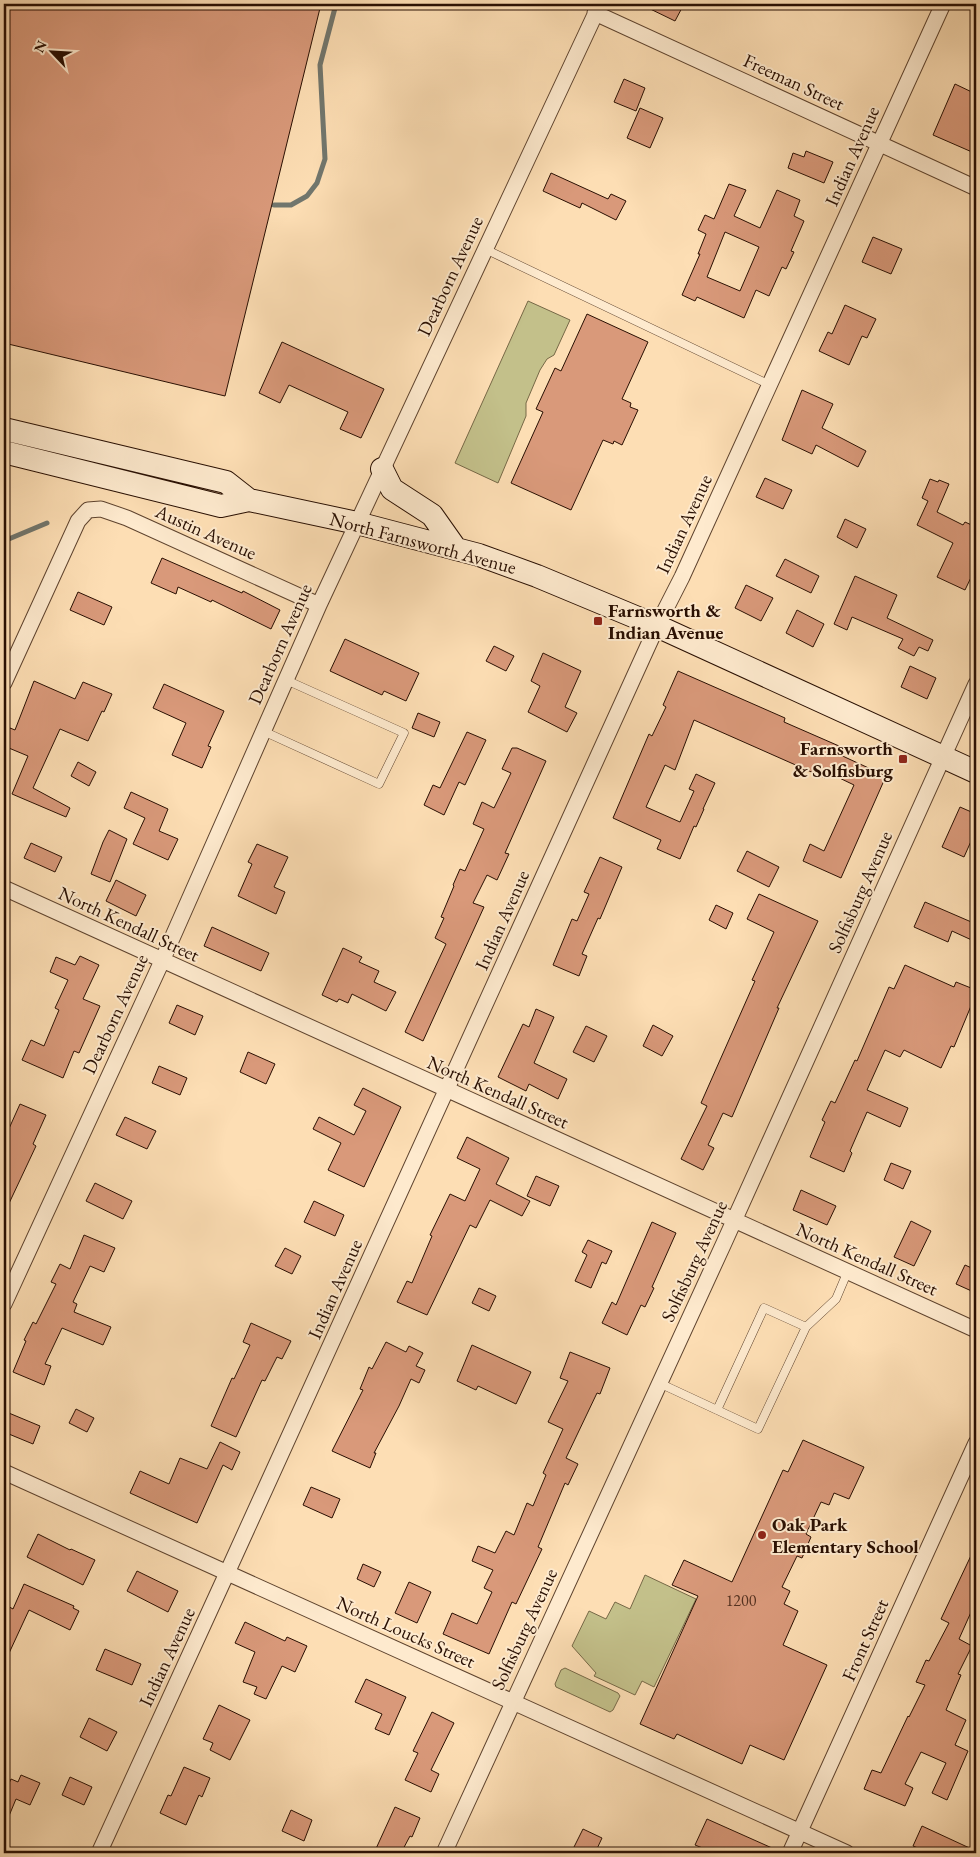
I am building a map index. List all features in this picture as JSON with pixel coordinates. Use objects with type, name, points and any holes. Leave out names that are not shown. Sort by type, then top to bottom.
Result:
[{"type":"main road","name":"North Farnsworth Avenue","points":[[4,429],[226,482],[249,500]]},
{"type":"main road","name":"North Farnsworth Avenue","points":[[4,452],[220,506],[249,500],[357,523],[478,554],[537,576],[657,626],[976,772]]},
{"type":"main road","points":[[382,469],[392,489],[432,515],[456,549]]},
{"type":"street","name":"Indian Avenue","points":[[98,1853],[228,1573],[657,626],[682,577],[943,4]]},
{"type":"street","name":"Freeman Street","points":[[598,8],[879,144],[976,188]]},
{"type":"street","name":"Dearborn Avenue","points":[[4,1304],[162,961],[319,605],[598,8]]},
{"type":"street","name":"Austin Avenue","points":[[4,683],[78,521],[88,510],[101,509],[128,518],[319,605]]},
{"type":"street","name":"Solfisburg Avenue","points":[[444,1853],[512,1701],[734,1221],[976,684]]},
{"type":"street","name":"North Kendall Street","points":[[4,888],[847,1273],[976,1330]]},
{"type":"street","name":"Front Street","points":[[790,1853],[976,1443]]},
{"type":"street","name":"North Loucks Street","points":[[4,1472],[847,1853]]},
{"type":"lane","points":[[485,249],[770,384]]},
{"type":"lane","points":[[263,731],[379,784],[404,733],[286,680]]},
{"type":"lane","points":[[659,1384],[758,1429],[806,1327],[836,1298],[847,1273]]},
{"type":"lane","points":[[717,1410],[764,1308],[806,1327]]},
{"type":"shaded area","points":[[528,301],[570,320],[554,355],[547,359],[540,370],[526,403],[526,416],[498,483],[455,463]]},
{"type":"shaded area","points":[[645,1575],[696,1599],[654,1687],[642,1681],[635,1695],[594,1676],[596,1673],[572,1646],[589,1611],[606,1619],[615,1602],[630,1609]]},
{"type":"shaded area","points":[[565,1668],[618,1693],[620,1696],[613,1710],[610,1712],[556,1687],[555,1684],[561,1670]]},
{"type":"building","points":[[4,4],[321,4],[225,396],[4,343]]},
{"type":"building","points":[[640,4],[684,4],[675,21]]},
{"type":"building","points":[[624,79],[645,88],[636,111],[614,102]]},
{"type":"building","points":[[955,84],[976,94],[976,143],[972,152],[933,135]]},
{"type":"building","points":[[640,108],[663,118],[650,148],[627,138]]},
{"type":"building","points":[[806,151],[833,162],[824,183],[788,168],[793,153],[804,157]]},
{"type":"building","points":[[551,173],[608,199],[611,194],[626,201],[616,220],[582,203],[580,208],[543,191]]},
{"type":"building","points":[[729,184],[746,190],[734,216],[760,228],[777,190],[800,200],[794,216],[804,221],[791,251],[794,252],[786,269],[782,267],[769,296],[756,290],[744,318],[697,297],[695,301],[682,295],[700,254],[698,254],[706,234],[698,230],[705,215],[714,219]],"holes":[[[725,232],[759,247],[740,291],[707,277]]]},
{"type":"building","points":[[873,237],[902,249],[891,274],[862,262]]},
{"type":"building","points":[[845,305],[876,319],[867,338],[862,336],[849,365],[819,351],[828,332],[832,334]]},
{"type":"building","points":[[587,314],[648,342],[622,399],[631,403],[630,407],[638,410],[622,445],[614,441],[613,444],[603,440],[571,510],[511,483],[543,412],[536,409],[555,368],[561,371]]},
{"type":"building","points":[[282,342],[384,389],[361,438],[340,429],[348,412],[289,385],[280,403],[259,393]]},
{"type":"building","points":[[802,390],[833,404],[822,428],[866,451],[858,467],[816,445],[812,454],[782,440]]},
{"type":"building","points":[[765,478],[792,490],[783,509],[756,497]]},
{"type":"building","points":[[930,479],[949,484],[937,512],[963,525],[965,522],[976,527],[976,567],[965,590],[937,577],[953,543],[917,525],[928,501],[922,498]]},
{"type":"building","points":[[845,519],[866,529],[857,548],[837,537]]},
{"type":"building","points":[[162,558],[242,593],[243,591],[280,610],[271,629],[212,600],[211,602],[178,587],[176,594],[151,583]]},
{"type":"building","points":[[785,559],[819,576],[811,593],[776,576]]},
{"type":"building","points":[[855,576],[897,595],[887,618],[933,640],[928,651],[919,647],[914,656],[898,648],[903,639],[852,617],[847,630],[834,624]]},
{"type":"building","points":[[746,585],[773,598],[761,621],[735,608]]},
{"type":"building","points":[[78,592],[112,607],[104,625],[70,610]]},
{"type":"building","points":[[797,610],[824,624],[813,647],[786,633]]},
{"type":"building","points":[[345,639],[419,673],[406,701],[384,691],[382,695],[330,671]]},
{"type":"building","points":[[494,646],[514,656],[506,671],[486,661]]},
{"type":"building","points":[[543,653],[581,671],[565,707],[577,713],[567,732],[528,712],[540,686],[531,681]]},
{"type":"building","points":[[910,666],[936,678],[927,699],[901,687]]},
{"type":"building","points":[[678,671],[785,718],[784,722],[839,746],[836,753],[886,776],[841,878],[803,861],[810,844],[824,851],[854,785],[827,772],[825,778],[694,720],[675,770],[665,765],[646,807],[680,822],[694,791],[689,789],[696,774],[715,783],[680,859],[657,849],[661,840],[613,818],[649,734],[652,736],[666,707],[663,705]]},
{"type":"building","points":[[34,681],[75,699],[83,682],[112,694],[88,741],[60,729],[33,788],[70,808],[66,817],[12,794],[28,756],[4,746],[4,743],[10,728],[15,730]]},
{"type":"building","points":[[164,684],[224,711],[208,746],[211,747],[202,768],[172,755],[186,723],[153,708]]},
{"type":"building","points":[[418,713],[440,722],[434,737],[412,728]]},
{"type":"building","points":[[467,732],[486,740],[465,785],[459,782],[444,815],[424,805],[433,785],[440,788]]},
{"type":"building","points":[[512,748],[517,748],[546,761],[505,853],[509,854],[497,880],[487,875],[473,903],[484,907],[423,1041],[405,1032],[446,944],[435,938],[444,918],[441,917],[453,885],[460,869],[465,871],[484,829],[473,824],[482,802],[494,808],[511,773],[502,769]]},
{"type":"building","points":[[78,762],[96,772],[89,786],[71,776]]},
{"type":"building","points":[[131,792],[168,809],[159,831],[178,839],[168,860],[133,844],[145,818],[124,808]]},
{"type":"building","points":[[960,807],[976,814],[976,830],[964,857],[942,847]]},
{"type":"building","points":[[109,830],[127,839],[110,882],[91,874]]},
{"type":"building","points":[[31,843],[62,857],[55,872],[24,858]]},
{"type":"building","points":[[257,844],[288,857],[274,887],[285,892],[276,914],[238,896],[252,864],[248,862]]},
{"type":"building","points":[[747,851],[779,867],[769,887],[737,871]]},
{"type":"building","points":[[600,857],[622,867],[600,919],[598,918],[582,954],[587,956],[579,976],[553,965],[572,919],[577,921],[589,894],[584,892]]},
{"type":"building","points":[[116,880],[146,895],[136,916],[106,901]]},
{"type":"building","points":[[759,894],[818,921],[777,1008],[779,1008],[732,1117],[723,1113],[708,1145],[714,1148],[703,1170],[681,1159],[707,1106],[701,1103],[755,981],[752,980],[774,932],[747,919]]},
{"type":"building","points":[[925,902],[976,924],[976,942],[952,931],[948,942],[914,927]]},
{"type":"building","points":[[716,905],[733,913],[726,929],[709,920]]},
{"type":"building","points":[[212,927],[269,953],[261,971],[204,946]]},
{"type":"building","points":[[343,948],[362,957],[359,962],[379,971],[374,982],[396,992],[386,1011],[352,994],[348,1003],[339,999],[337,1002],[322,995]]},
{"type":"building","points":[[80,956],[99,965],[83,999],[100,1006],[79,1053],[74,1051],[63,1078],[22,1060],[31,1040],[44,1046],[59,1010],[55,1008],[68,980],[50,972],[56,957],[75,965]]},
{"type":"building","points":[[905,965],[954,987],[956,982],[976,990],[976,994],[954,1047],[951,1046],[941,1068],[904,1050],[900,1057],[885,1050],[867,1090],[908,1108],[900,1127],[867,1112],[850,1151],[852,1153],[844,1172],[810,1157],[825,1122],[822,1120],[831,1101],[835,1103],[855,1060],[857,1061],[889,987],[894,989]]},
{"type":"building","points":[[177,1005],[203,1016],[195,1035],[169,1023]]},
{"type":"building","points":[[536,1009],[554,1017],[534,1063],[567,1079],[558,1099],[529,1084],[526,1091],[498,1077],[523,1024],[529,1027]]},
{"type":"building","points":[[653,1025],[673,1036],[662,1056],[643,1046]]},
{"type":"building","points":[[586,1026],[607,1036],[594,1062],[573,1052]]},
{"type":"building","points":[[248,1052],[275,1064],[266,1084],[240,1072]]},
{"type":"building","points":[[159,1066],[187,1078],[180,1095],[152,1083]]},
{"type":"building","points":[[363,1088],[401,1107],[364,1187],[328,1170],[341,1143],[313,1129],[319,1117],[354,1135],[366,1111],[354,1105]]},
{"type":"building","points":[[20,1104],[46,1115],[33,1144],[36,1146],[4,1214],[4,1132],[7,1133]]},
{"type":"building","points":[[125,1117],[156,1131],[147,1149],[116,1135]]},
{"type":"building","points":[[467,1137],[509,1158],[496,1184],[530,1201],[522,1216],[490,1200],[476,1228],[470,1225],[427,1315],[397,1302],[407,1281],[412,1283],[432,1236],[430,1235],[450,1194],[465,1201],[480,1169],[457,1158]]},
{"type":"building","points":[[891,1163],[911,1171],[903,1189],[884,1180]]},
{"type":"building","points":[[536,1176],[559,1186],[550,1206],[527,1196]]},
{"type":"building","points":[[95,1183],[132,1201],[123,1219],[86,1201]]},
{"type":"building","points":[[801,1190],[836,1206],[827,1225],[793,1210]]},
{"type":"building","points":[[314,1201],[344,1215],[335,1236],[304,1222]]},
{"type":"building","points":[[911,1221],[931,1231],[914,1266],[894,1257]]},
{"type":"building","points":[[652,1222],[676,1233],[645,1307],[641,1305],[627,1335],[602,1323],[612,1302],[616,1305]]},
{"type":"building","points":[[84,1235],[115,1248],[104,1272],[90,1266],[73,1302],[77,1304],[74,1312],[111,1327],[103,1345],[62,1328],[45,1364],[51,1366],[44,1385],[13,1372],[26,1341],[24,1340],[33,1322],[36,1324],[56,1284],[51,1282],[60,1264],[70,1269]]},
{"type":"building","points":[[588,1240],[612,1251],[606,1264],[602,1262],[591,1288],[575,1281],[587,1255],[582,1252]]},
{"type":"building","points":[[285,1248],[301,1256],[292,1274],[275,1266]]},
{"type":"building","points":[[965,1265],[976,1270],[976,1293],[956,1284]]},
{"type":"building","points":[[479,1288],[496,1296],[489,1311],[472,1303]]},
{"type":"building","points":[[251,1323],[291,1341],[282,1359],[277,1357],[265,1381],[262,1380],[236,1437],[211,1426],[232,1378],[234,1379],[250,1345],[243,1342]]},
{"type":"building","points":[[386,1342],[406,1352],[409,1346],[423,1353],[416,1366],[425,1370],[419,1383],[411,1379],[374,1453],[376,1453],[370,1468],[332,1451],[363,1390],[360,1389],[369,1367],[372,1369]]},
{"type":"building","points":[[472,1345],[531,1372],[516,1404],[478,1386],[476,1390],[457,1381]]},
{"type":"building","points":[[570,1352],[610,1368],[600,1394],[597,1393],[566,1458],[578,1464],[568,1485],[565,1483],[538,1547],[542,1549],[516,1604],[512,1602],[489,1654],[443,1634],[452,1613],[477,1624],[492,1592],[484,1588],[493,1570],[472,1561],[478,1546],[495,1553],[506,1531],[514,1535],[527,1503],[533,1506],[546,1475],[543,1473],[563,1429],[548,1422],[568,1381],[560,1378]]},
{"type":"building","points":[[76,1409],[94,1418],[87,1432],[69,1423]]},
{"type":"building","points":[[4,1411],[40,1426],[33,1444],[4,1432]]},
{"type":"building","points":[[803,1440],[864,1467],[849,1499],[834,1493],[829,1505],[821,1502],[806,1534],[811,1537],[802,1558],[797,1556],[782,1587],[790,1591],[784,1604],[798,1611],[783,1645],[827,1665],[784,1760],[750,1745],[742,1764],[677,1734],[674,1739],[640,1724],[698,1596],[672,1585],[684,1560],[732,1582],[783,1470],[788,1472]]},
{"type":"building","points":[[220,1442],[240,1452],[232,1470],[223,1465],[197,1523],[130,1493],[140,1471],[169,1484],[180,1458],[207,1469]]},
{"type":"building","points":[[311,1487],[340,1499],[332,1518],[303,1505]]},
{"type":"building","points":[[38,1534],[95,1560],[83,1585],[27,1557]]},
{"type":"building","points":[[976,1545],[976,1601],[959,1639],[972,1646],[958,1674],[961,1675],[946,1710],[966,1720],[955,1745],[968,1751],[947,1800],[932,1793],[946,1763],[921,1752],[905,1784],[913,1788],[905,1806],[864,1789],[872,1770],[881,1773],[925,1685],[916,1682],[926,1660],[929,1661],[949,1623],[941,1619]]},
{"type":"building","points":[[363,1564],[381,1572],[374,1587],[357,1579]]},
{"type":"building","points":[[137,1571],[178,1591],[168,1612],[127,1591]]},
{"type":"building","points":[[409,1582],[431,1592],[417,1623],[395,1613]]},
{"type":"building","points":[[24,1584],[74,1606],[73,1608],[79,1611],[70,1630],[29,1610],[4,1664],[4,1604],[13,1609]]},
{"type":"building","points":[[245,1622],[285,1641],[287,1637],[307,1646],[295,1672],[282,1666],[266,1699],[254,1694],[257,1687],[243,1682],[255,1652],[235,1643]]},
{"type":"building","points":[[105,1649],[141,1664],[132,1685],[96,1670]]},
{"type":"building","points":[[366,1679],[406,1697],[389,1735],[375,1729],[382,1714],[355,1702]]},
{"type":"building","points":[[219,1705],[250,1720],[230,1760],[210,1750],[213,1743],[203,1739]]},
{"type":"building","points":[[432,1712],[454,1723],[431,1770],[439,1774],[431,1792],[405,1780],[418,1753],[413,1751]]},
{"type":"building","points":[[89,1718],[117,1732],[107,1751],[80,1737]]},
{"type":"building","points":[[184,1767],[210,1778],[202,1797],[199,1795],[186,1825],[160,1813],[168,1795],[171,1796]]},
{"type":"building","points":[[21,1775],[40,1783],[30,1805],[16,1799],[4,1828],[4,1794],[11,1779],[18,1782]]},
{"type":"building","points":[[70,1777],[92,1787],[84,1805],[62,1795]]},
{"type":"building","points":[[395,1807],[420,1818],[412,1837],[410,1836],[401,1853],[374,1853]]},
{"type":"building","points":[[291,1810],[312,1820],[304,1841],[282,1831]]},
{"type":"building","points":[[707,1819],[781,1853],[715,1853],[695,1845]]},
{"type":"building","points":[[922,1826],[976,1851],[976,1853],[930,1853],[913,1846]]},
{"type":"building","points":[[583,1829],[602,1838],[595,1853],[571,1853]]},
{"type":"waterway","points":[[274,205],[291,205],[307,196],[317,183],[325,159],[320,65],[336,4]]},
{"type":"waterway","points":[[4,541],[47,523]]},
{"type":"place","name":"Farnsworth & Indian Avenue","points":[[598,621]]},
{"type":"place","name":"Farnsworth & Solfisburg","points":[[903,759]]},
{"type":"place","name":"Oak Park Elementary School","points":[[762,1535]]}]
